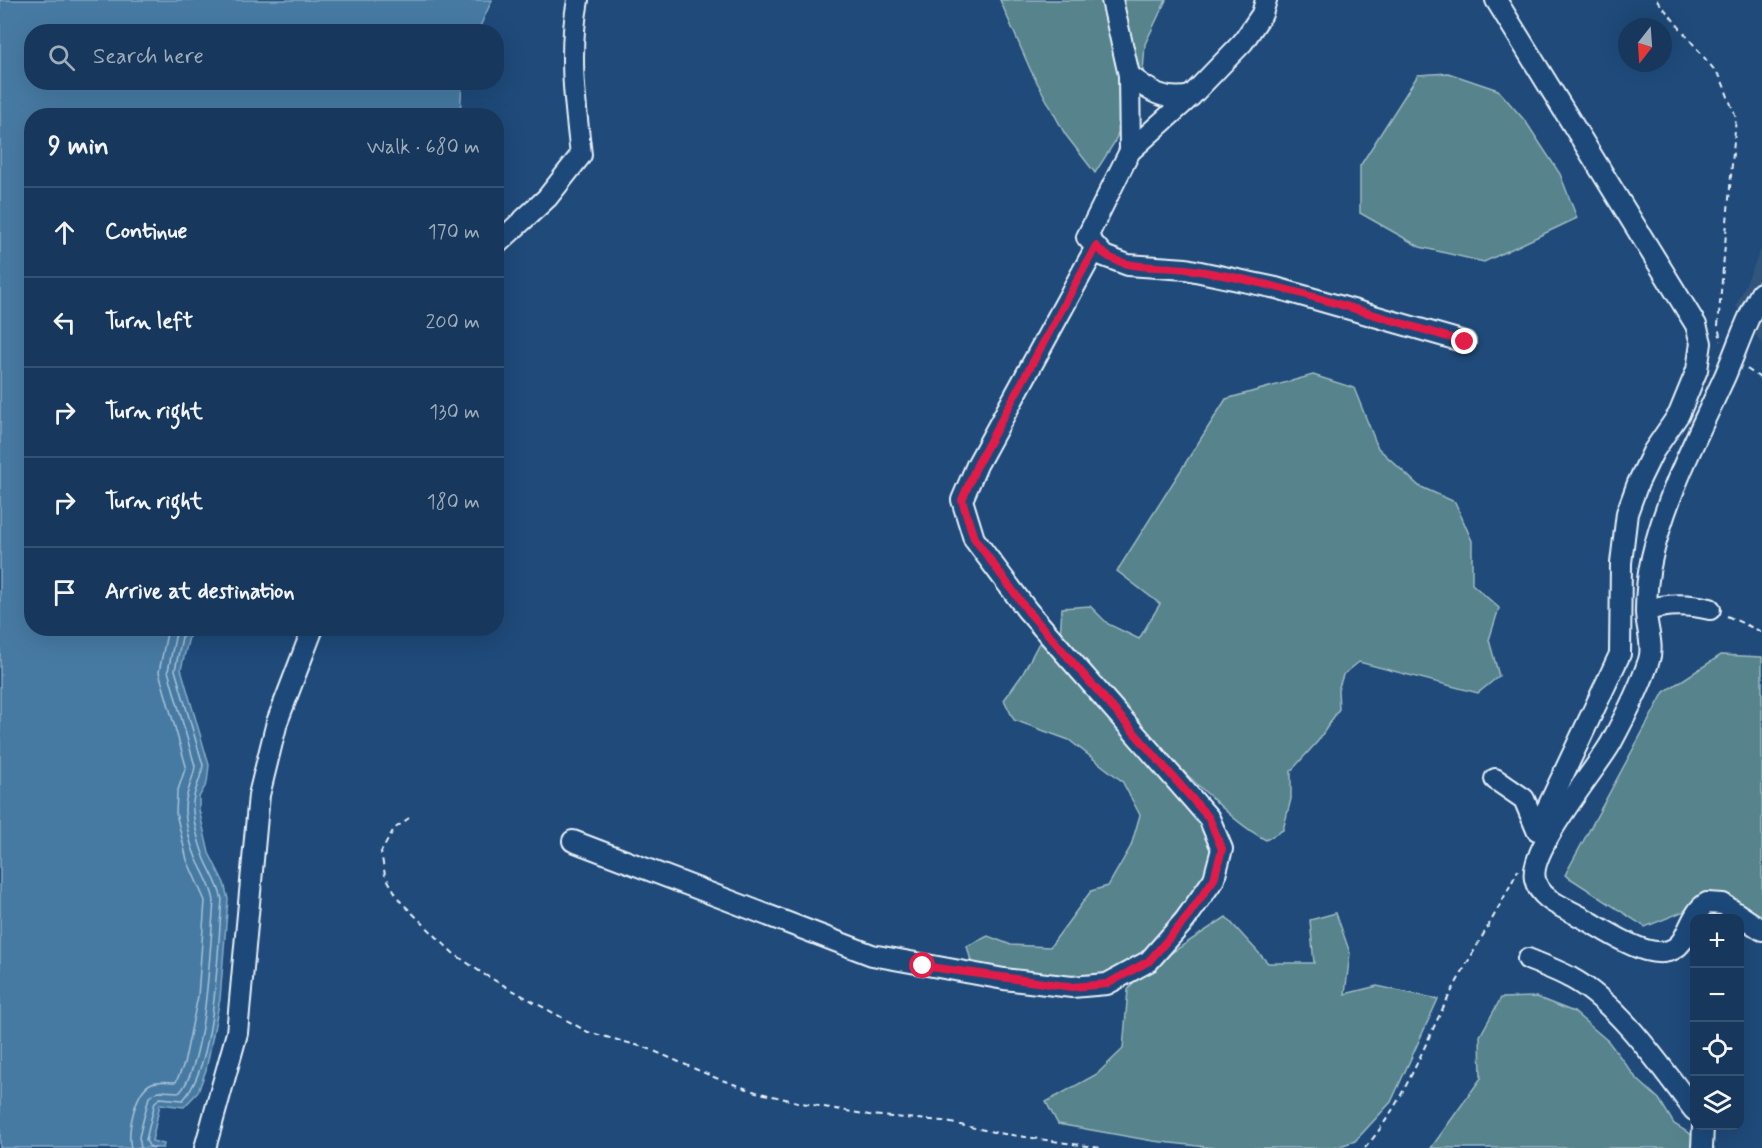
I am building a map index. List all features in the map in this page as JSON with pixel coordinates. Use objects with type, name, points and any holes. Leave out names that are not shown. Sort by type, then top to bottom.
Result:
[{"type":"street","points":[[504,238],[547,198],[581,155],[573,93],[573,26],[578,0]]},
{"type":"street","points":[[1112,0],[1129,75],[1130,151]]},
{"type":"street","points":[[1266,0],[1262,14],[1243,42],[1191,96],[1130,151],[1087,237],[1104,256],[1128,265],[1186,269],[1276,288],[1465,342]]},
{"type":"street","points":[[1495,779],[1524,799],[1537,830],[1620,654],[1621,563],[1627,513],[1653,452],[1679,414],[1697,370],[1701,343],[1696,325],[1496,0]]},
{"type":"street","points":[[1129,75],[1158,96],[1177,100],[1191,96]]},
{"type":"street","points":[[573,841],[872,955],[1004,979],[1072,987],[1107,984],[1149,961],[1185,920],[1214,879],[1222,849],[1209,818],[1027,610],[974,538],[962,500],[977,465],[1096,246]]},
{"type":"street","points":[[1762,292],[1677,479],[1658,532],[1647,584],[1646,611],[1650,658],[1612,741],[1546,840],[1537,858],[1534,871],[1535,881],[1543,894],[1554,903],[1613,936],[1655,952],[1666,953],[1676,948],[1683,940],[1697,913],[1707,903],[1723,904],[1762,930]]},
{"type":"street","points":[[1646,611],[1660,606],[1689,604],[1710,609]]},
{"type":"street","points":[[205,1148],[237,1033],[259,795],[277,722],[310,636]]},
{"type":"street","points":[[1528,959],[1572,978],[1596,996],[1644,1044],[1690,1104]]},
{"type":"street","points":[[1702,1148],[1703,1130]]},
{"type":"path","points":[[1657,0],[1721,78],[1736,118],[1718,326],[1720,340],[1733,358],[1762,379]]},
{"type":"path","points":[[1710,609],[1762,632]]},
{"type":"path","points":[[408,818],[394,829],[381,852],[385,875],[400,901],[453,953],[485,975],[588,1032],[646,1048],[716,1078],[756,1092],[802,1103],[869,1115],[942,1121],[998,1133],[1101,1148]]},
{"type":"path","points":[[1365,1148],[1385,1125],[1402,1097],[1449,998],[1522,860]]},
{"type":"shaded area","points":[[1762,247],[1762,344],[1736,306]]},
{"type":"green space","points":[[1000,0],[1166,0],[1145,44],[1143,72],[1114,143],[1095,173],[1065,134],[1031,71]]},
{"type":"green space","points":[[1448,73],[1498,90],[1526,122],[1560,174],[1577,218],[1484,262],[1420,247],[1360,213],[1360,166],[1418,75]]},
{"type":"green space","points":[[1313,375],[1354,388],[1378,448],[1419,486],[1455,502],[1472,541],[1472,584],[1499,608],[1489,640],[1499,676],[1478,693],[1359,662],[1343,675],[1338,690],[1339,709],[1318,741],[1291,771],[1291,799],[1283,830],[1266,840],[1232,817],[1183,771],[1060,638],[1062,608],[1090,606],[1108,624],[1139,639],[1160,604],[1117,571],[1226,399]]},
{"type":"green space","points":[[1040,641],[1196,812],[1212,845],[1206,875],[1143,955],[1114,973],[1073,982],[973,969],[967,946],[988,936],[1011,945],[1050,947],[1091,891],[1108,886],[1131,846],[1140,815],[1122,781],[1069,740],[1014,720],[1004,700],[1022,675]]},
{"type":"green space","points":[[1721,655],[1762,657],[1762,927],[1719,897],[1645,927],[1565,875],[1664,692]]},
{"type":"green space","points":[[1336,913],[1350,953],[1345,994],[1377,986],[1438,999],[1391,1102],[1355,1141],[1334,1148],[1216,1148],[1153,1141],[1058,1124],[1046,1102],[1097,1074],[1123,1049],[1128,990],[1139,974],[1226,917],[1268,963],[1314,963],[1310,920]]},
{"type":"green space","points":[[1536,997],[1574,1012],[1608,1041],[1636,1078],[1659,1099],[1674,1124],[1713,1148],[1431,1148],[1481,1078],[1480,1036],[1501,998]]},
{"type":"water","points":[[0,0],[492,0],[481,24],[24,24],[24,90],[462,90],[460,108],[24,108],[24,636],[189,636],[181,669],[209,765],[207,783],[199,797],[199,810],[209,853],[224,883],[228,899],[220,999],[206,1070],[198,1092],[184,1107],[160,1104],[152,1141],[164,1144],[163,1148],[0,1148]]},
{"type":"route","points":[[923,966],[1072,987],[1107,984],[1149,961],[1185,920],[1214,879],[1222,849],[1209,818],[1027,610],[974,538],[962,500],[977,465],[1096,246],[1104,256],[1128,265],[1186,269],[1276,288],[1465,342]]}]
